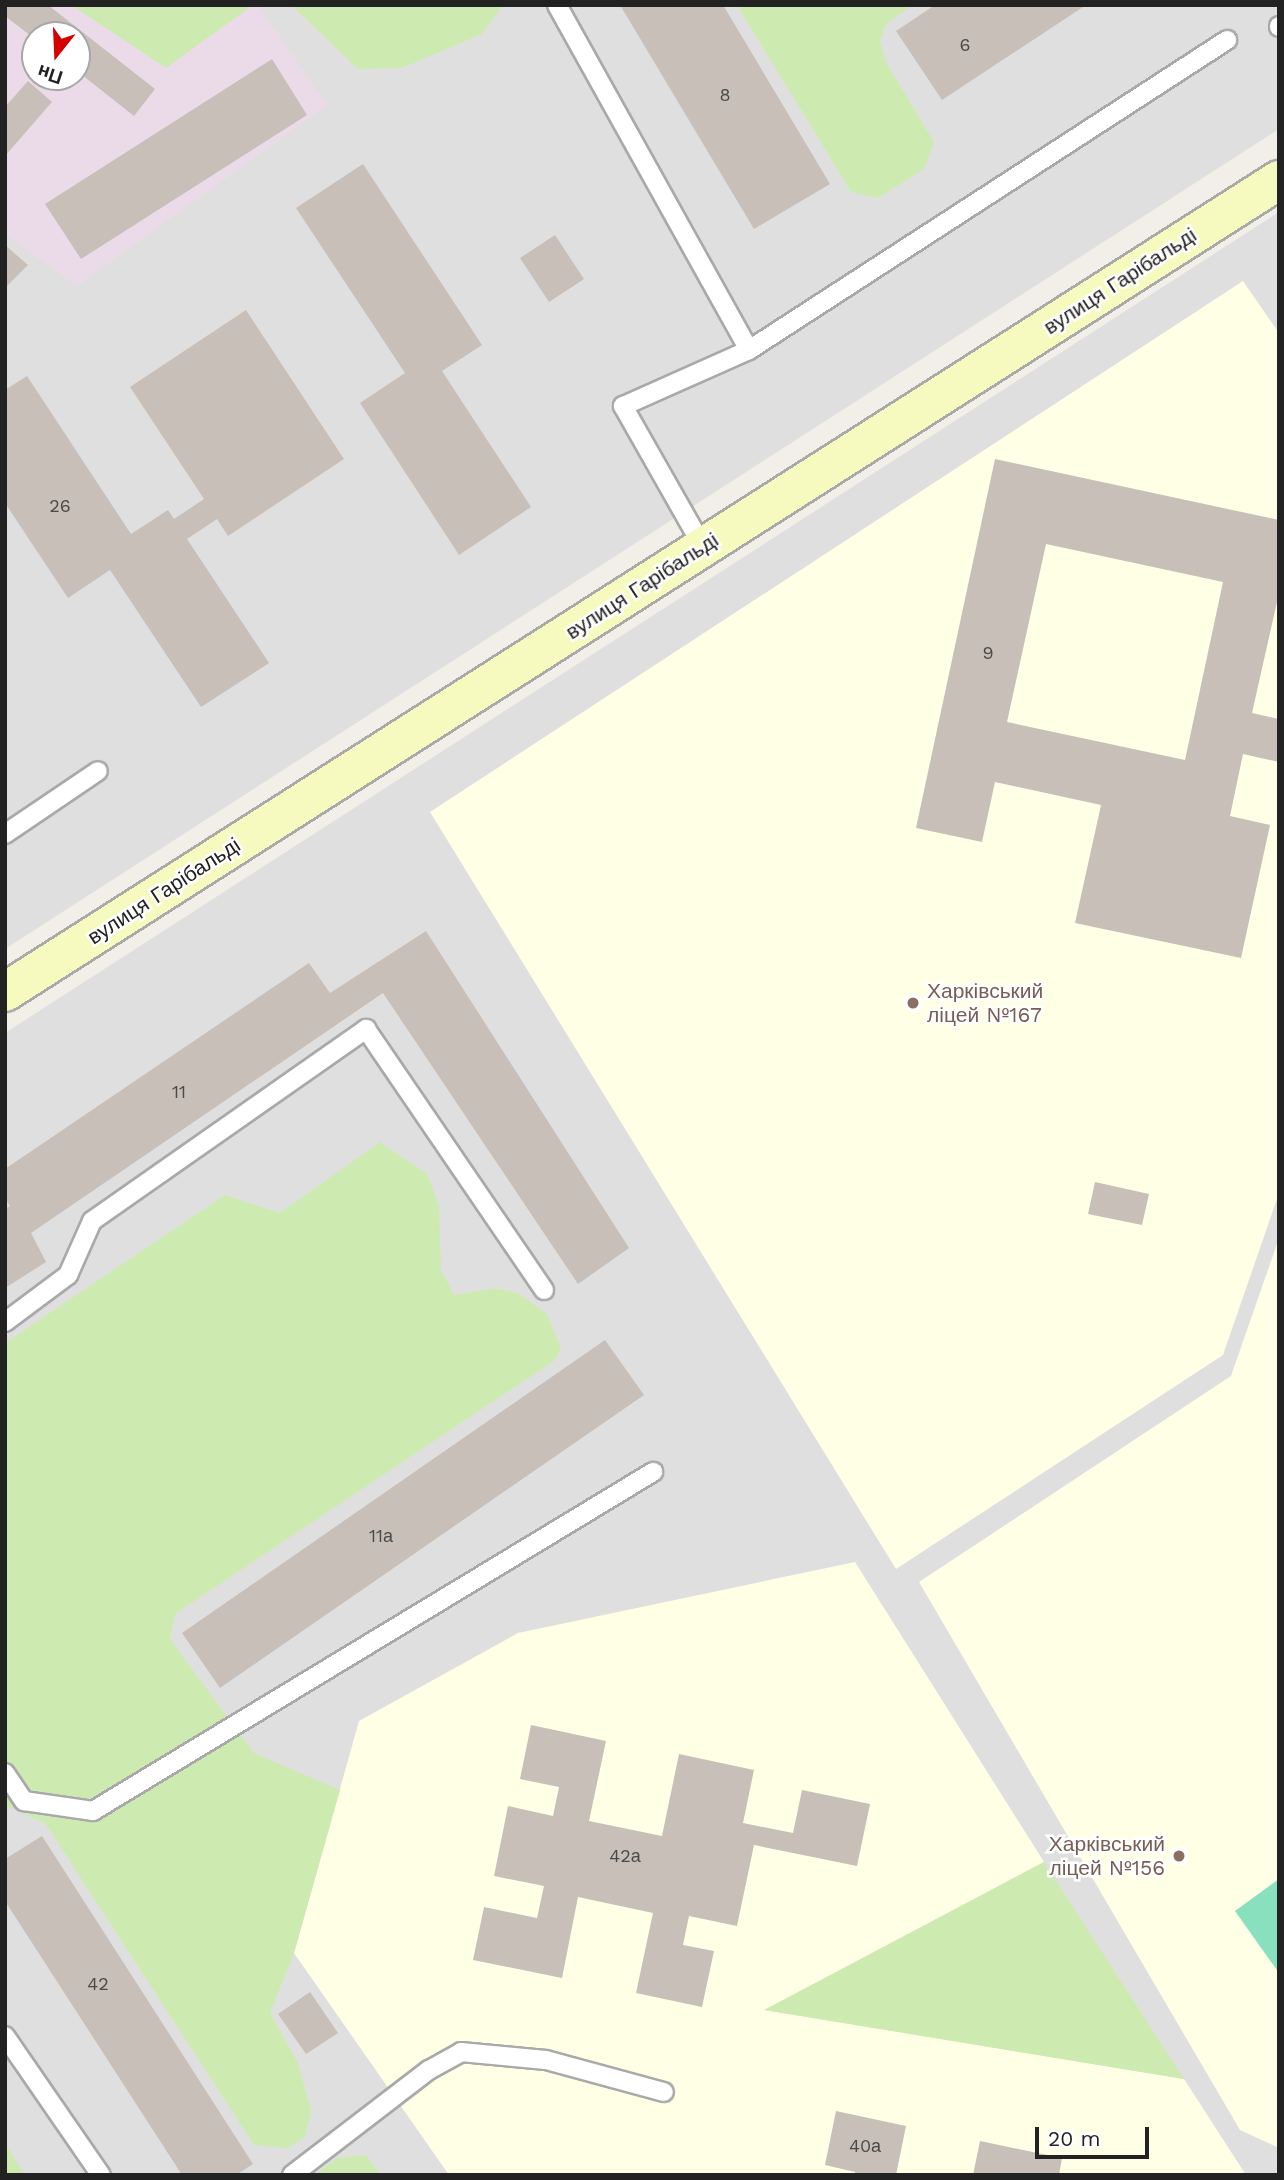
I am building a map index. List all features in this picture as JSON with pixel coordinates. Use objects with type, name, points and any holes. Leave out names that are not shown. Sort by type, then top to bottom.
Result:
[{"type":"street","name":"вулиця Гарібальді","points":[[5,992],[703,547],[1275,189]]},
{"type":"lane","points":[[557,5],[749,350]]},
{"type":"lane","points":[[703,547],[623,407],[749,350],[1227,40]]},
{"type":"lane","points":[[5,834],[98,771]]},
{"type":"lane","points":[[5,1322],[68,1275],[92,1222],[366,1028],[544,1290]]},
{"type":"lane","points":[[5,1773],[24,1801],[93,1811],[653,1472]]},
{"type":"lane","points":[[5,2036],[100,2175]]},
{"type":"lane","points":[[292,2175],[429,2070],[461,2052],[546,2060],[664,2092]]},
{"type":"shaded area","points":[[5,5],[1279,5],[1279,129],[5,949]]},
{"type":"shaded area","points":[[5,5],[71,5],[166,67],[253,5],[258,5],[327,105],[77,286],[5,234]]},
{"type":"shaded area","points":[[1279,212],[1279,2175],[5,2175],[5,1033]]},
{"type":"shaded area","name":"Харківський ліцей №167","points":[[1243,281],[1279,333],[1279,1193],[1223,1355],[896,1569],[430,812]]},
{"type":"shaded area","name":"Харківський ліцей №156","points":[[1279,1238],[1279,2148],[1240,2130],[919,1582],[1231,1376]]},
{"type":"shaded area","points":[[855,1562],[1044,1862],[765,2010],[1184,2079],[1246,2175],[449,2175],[294,1953],[359,1721],[518,1633]]},
{"type":"green space","points":[[71,5],[253,5],[166,68]]},
{"type":"green space","points":[[291,5],[503,5],[482,34],[402,68],[358,69]]},
{"type":"green space","points":[[737,5],[913,5],[886,24],[880,41],[886,62],[934,142],[924,169],[878,198],[851,192]]},
{"type":"green space","points":[[380,1142],[427,1174],[439,1206],[441,1270],[454,1295],[496,1288],[518,1293],[547,1314],[561,1349],[554,1361],[175,1614],[170,1639],[254,1753],[340,1790],[294,1953],[270,2013],[298,2063],[311,2111],[305,2137],[288,2148],[254,2145],[45,1823],[5,1805],[5,1343],[225,1195],[280,1213]]},
{"type":"green space","points":[[1044,1862],[1184,2079],[764,2010]]},
{"type":"green space","points":[[1279,1879],[1279,1973],[1235,1911]]},
{"type":"green space","points":[[5,2143],[25,2175],[5,2175]]},
{"type":"green space","points":[[366,2155],[381,2175],[315,2175],[337,2158]]},
{"type":"building","points":[[5,5],[48,5],[68,21],[21,21],[21,28],[5,16]]},
{"type":"building","points":[[620,5],[723,5],[830,184],[754,229]]},
{"type":"building","points":[[935,5],[1086,5],[942,100],[896,31]]},
{"type":"building","points":[[91,39],[155,89],[134,116],[91,82]]},
{"type":"building","points":[[272,59],[307,115],[81,259],[45,204]]},
{"type":"building","points":[[21,89],[39,91],[52,102],[5,156],[5,107]]},
{"type":"building","points":[[363,164],[482,345],[442,371],[531,507],[459,555],[360,403],[405,373],[296,208]]},
{"type":"building","points":[[555,235],[584,279],[549,302],[520,258]]},
{"type":"building","points":[[5,245],[28,265],[5,288]]},
{"type":"building","points":[[246,310],[344,459],[228,536],[217,519],[187,539],[269,663],[201,707],[110,570],[68,598],[5,503],[5,390],[27,376],[131,534],[168,510],[174,519],[204,499],[130,387]]},
{"type":"building","points":[[995,459],[1279,520],[1279,593],[1252,713],[1279,719],[1279,762],[1243,754],[1230,816],[1270,825],[1241,958],[1075,923],[1101,805],[995,782],[982,842],[916,828]],"holes":[[[1046,544],[1223,582],[1185,760],[1007,722]]]},
{"type":"building","points":[[426,931],[629,1248],[578,1284],[383,993],[31,1233],[46,1262],[5,1288],[5,1209],[10,1206],[5,1198],[5,1169],[309,963],[330,993]]},
{"type":"building","points":[[1095,1182],[1149,1194],[1142,1225],[1088,1214]]},
{"type":"building","points":[[605,1340],[644,1395],[220,1688],[182,1633]]},
{"type":"building","points":[[531,1725],[606,1741],[589,1821],[662,1836],[679,1754],[754,1770],[743,1823],[793,1833],[802,1790],[870,1804],[857,1866],[754,1845],[737,1926],[689,1916],[683,1945],[714,1951],[702,2007],[636,1993],[653,1913],[578,1897],[562,1978],[473,1960],[484,1907],[537,1918],[544,1886],[494,1876],[508,1806],[553,1816],[559,1787],[520,1779]]},
{"type":"building","points":[[42,1836],[253,2164],[236,2175],[182,2175],[5,1901],[5,1859]]},
{"type":"building","points":[[310,1992],[338,2033],[306,2054],[278,2014]]},
{"type":"building","points":[[836,2111],[906,2126],[896,2175],[855,2175],[855,2172],[825,2165]]},
{"type":"building","points":[[980,2141],[1062,2158],[1059,2175],[973,2175]]},
{"type":"place","name":"Харківський ліцей №167","points":[[913,1003]]},
{"type":"place","name":"Харківський ліцей №156","points":[[1179,1856]]}]
